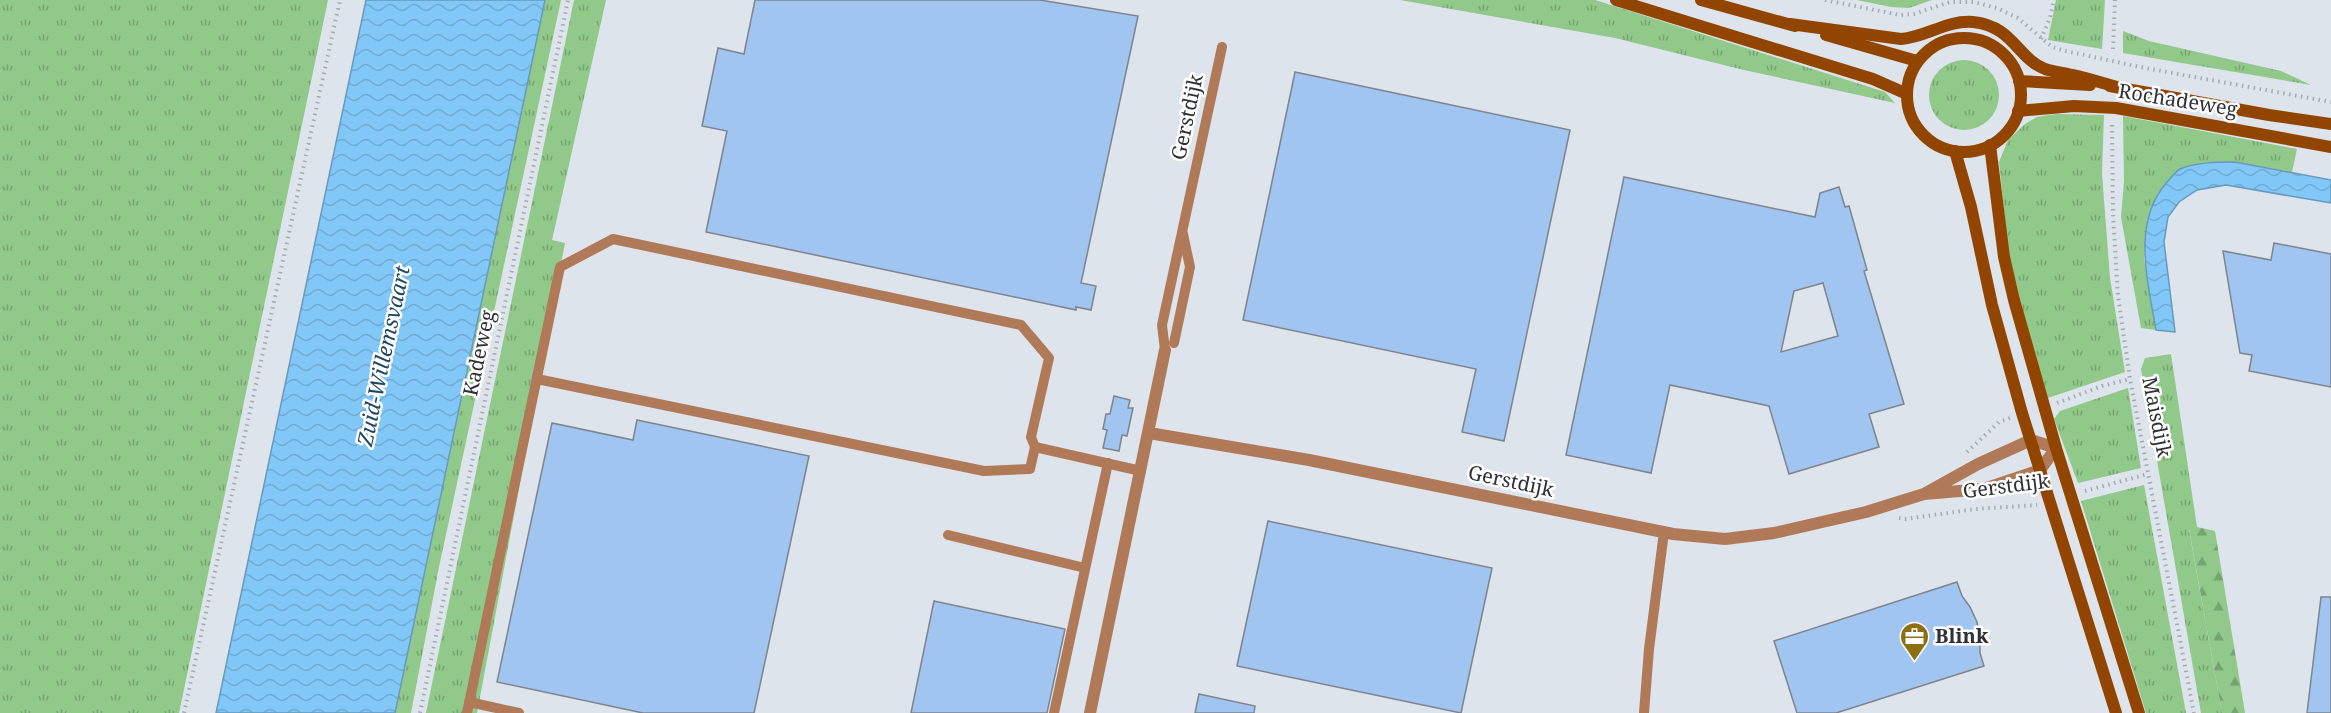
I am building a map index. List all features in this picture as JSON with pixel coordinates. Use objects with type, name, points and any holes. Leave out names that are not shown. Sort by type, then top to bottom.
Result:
[{"type":"main road","points":[[1616,0],[1873,79],[1907,94]]},
{"type":"main road","points":[[1701,0],[1917,62]]},
{"type":"main road","points":[[1790,24],[1901,39],[1914,38],[1948,24],[1974,22],[2004,33],[2035,64],[2046,69],[2117,87]]},
{"type":"main road","points":[[1954,39],[1974,39],[2003,53],[2010,61],[2019,81],[2021,96],[2018,111],[2007,131],[1990,145],[1973,151],[1955,151],[1936,144],[1921,132],[1911,117],[1907,94],[1910,76],[1917,62],[1925,53],[1943,42],[1954,39]]},
{"type":"main road","name":"Rochadeweg","points":[[2019,81],[2117,87],[2331,124]]},
{"type":"main road","name":"Rochadeweg","points":[[2018,111],[2074,106],[2116,108],[2331,147]]},
{"type":"main road","points":[[1990,145],[2004,257],[2013,300],[2056,448],[2139,713]]},
{"type":"main road","points":[[1955,151],[1971,207],[1992,305],[2050,504],[2116,713]]},
{"type":"street","name":"Gerstdijk","points":[[1090,713],[1169,346]]},
{"type":"street","name":"Gerstdijk","points":[[1149,433],[1309,460],[1664,532],[1725,539],[1774,533],[1866,512],[1924,494],[1978,464],[2031,440],[2056,448],[2040,470],[1984,489],[1924,494]]},
{"type":"lane","name":"Gerstdijk","points":[[1169,346],[1162,325],[1222,48]]},
{"type":"lane","points":[[519,713],[468,707],[560,267],[613,239],[1021,325],[1049,358],[1031,437],[1035,447],[1030,469],[984,471],[537,379]]},
{"type":"lane","points":[[1035,447],[1141,471]]},
{"type":"lane","points":[[1054,713],[1108,464]]},
{"type":"lane","points":[[1644,713],[1664,532]]},
{"type":"lane","points":[[948,536],[1085,568]]},
{"type":"path","points":[[184,713],[340,0]]},
{"type":"path","name":"Kadeweg","points":[[420,713],[568,0]]},
{"type":"path","name":"Rochadeweg","points":[[2054,0],[2050,18],[2041,39],[2052,47],[2130,65],[2331,102]]},
{"type":"path","points":[[2113,49],[2115,0]]},
{"type":"path","name":"Maisdijk","points":[[2112,125],[2113,215],[2118,296],[2130,380],[2194,713]]},
{"type":"path","name":"Gerstdijk","points":[[2071,495],[2148,474]]},
{"type":"path","name":"Gerstdijk","points":[[1895,517],[1905,519],[1976,509],[2050,504]]},
{"type":"green space","points":[[0,0],[328,0],[179,713],[0,713]]},
{"type":"green space","points":[[545,0],[561,0],[439,567],[411,713],[395,713]]},
{"type":"green space","points":[[574,0],[606,0],[552,240],[565,243],[477,713],[426,713]]},
{"type":"green space","points":[[1400,0],[1595,0],[1885,92],[1895,103],[1744,70],[1615,38]]},
{"type":"green space","points":[[1857,0],[1932,0],[1909,8]]},
{"type":"green space","points":[[2056,0],[2105,0],[2102,49],[2048,40]]},
{"type":"green space","points":[[2123,31],[2149,41],[2281,71],[2311,85],[2123,53]]},
{"type":"green space","points":[[1964,60],[1977,63],[1989,70],[1996,82],[1999,95],[1996,108],[1989,120],[1977,127],[1964,130],[1951,127],[1939,120],[1932,108],[1929,95],[1932,82],[1939,70],[1951,63]]},
{"type":"green space","points":[[2056,114],[2104,115],[2102,174],[2110,278],[2125,372],[2048,398],[2042,387],[2008,251],[1999,162],[2008,140],[2025,124],[2037,117]]},
{"type":"green space","points":[[2123,116],[2297,149],[2292,172],[2235,162],[2201,163],[2146,230],[2144,259],[2156,330],[2141,328],[2121,217],[2124,181]]},
{"type":"green space","points":[[2171,354],[2197,527],[2189,530],[2222,713],[2201,713],[2141,369],[2145,358]]},
{"type":"green space","points":[[2128,388],[2141,468],[2078,483],[2054,419],[2060,411]]},
{"type":"green space","points":[[2144,485],[2186,713],[2146,713],[2081,501]]},
{"type":"green space","points":[[2197,527],[2215,531],[2245,713],[2222,713],[2189,529]]},
{"type":"water","name":"Zuid-Willemsvaart","points":[[366,0],[545,0],[395,713],[216,713]]},
{"type":"water","points":[[2214,162],[2235,162],[2331,180],[2331,203],[2226,185],[2197,190],[2179,202],[2168,217],[2164,242],[2175,332],[2156,330],[2146,273],[2145,253],[2149,216],[2156,198],[2180,169]]},
{"type":"building","points":[[755,0],[1040,0],[1138,16],[1081,283],[1096,286],[1091,310],[1076,307],[1076,310],[706,232],[727,131],[702,126],[718,48],[744,54]]},
{"type":"building","points":[[1295,72],[1570,130],[1504,441],[1462,432],[1476,369],[1243,320]]},
{"type":"building","points":[[1624,177],[1815,217],[1820,193],[1839,187],[1845,207],[1849,206],[1867,270],[1864,271],[1904,404],[1869,414],[1879,447],[1789,474],[1769,406],[1670,385],[1651,473],[1566,455]],"holes":[[[1823,283],[1838,336],[1781,352],[1794,291]]]},
{"type":"building","points":[[2274,243],[2331,254],[2331,387],[2249,371],[2252,355],[2240,353],[2223,251],[2271,260]]},
{"type":"building","points":[[1114,396],[1130,400],[1128,408],[1133,408],[1127,436],[1122,435],[1119,451],[1103,448],[1107,430],[1103,429],[1106,414],[1110,414]]},
{"type":"building","points":[[637,420],[809,456],[754,713],[643,713],[497,682],[552,423],[633,440]]},
{"type":"building","points":[[1268,521],[1492,568],[1461,713],[1237,666]]},
{"type":"building","points":[[1957,582],[1977,622],[1980,653],[1984,666],[1836,713],[1797,713],[1774,641]]},
{"type":"building","points":[[2321,597],[2331,597],[2331,713],[2307,713]]},
{"type":"building","points":[[934,601],[1065,629],[1047,713],[911,713]]},
{"type":"building","points":[[1199,694],[1255,706],[1254,713],[1195,713]]},
{"type":"place","name":"Blink","points":[[1914,662]]}]
